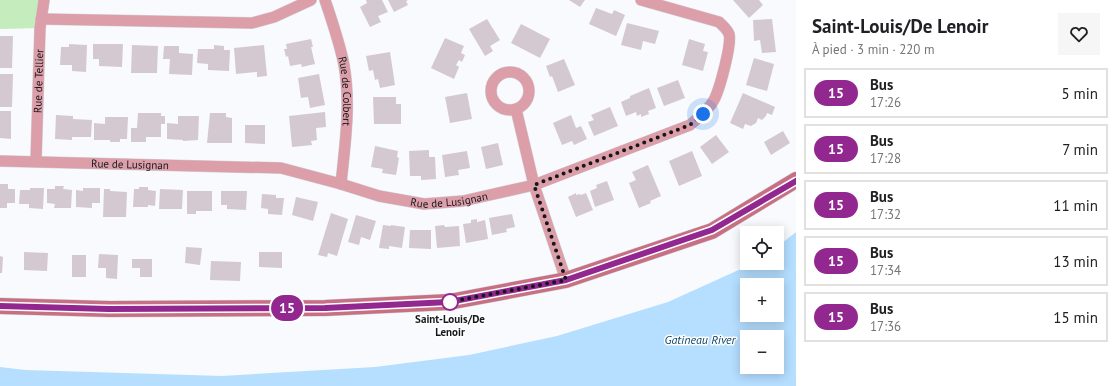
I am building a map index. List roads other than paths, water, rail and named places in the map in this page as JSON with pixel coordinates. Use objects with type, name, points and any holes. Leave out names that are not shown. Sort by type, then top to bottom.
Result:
[{"type":"main road","points":[[0,306],[109,309],[348,307],[449,302],[566,280],[712,230],[796,180]]},
{"type":"street","name":"Rue de Tellier","points":[[36,162],[41,19],[44,0]]},
{"type":"street","points":[[41,19],[252,23],[274,17],[311,0]]},
{"type":"street","name":"Rue de Colbert","points":[[325,0],[344,64],[347,95],[348,122],[342,184]]},
{"type":"street","name":"Rue de Lusignan","points":[[0,161],[281,168],[342,184],[379,196],[424,204],[463,201],[534,185],[690,125],[703,114],[715,98],[725,65],[730,39],[726,29],[719,22],[641,0]]},
{"type":"street","points":[[516,109],[534,185],[566,280]]},
{"type":"water","name":"Gatineau River","points":[[796,232],[796,386],[0,386],[0,367],[25,370],[222,376],[375,367],[469,355],[557,336],[668,302],[740,269],[784,270],[784,241]]},
{"type":"place","name":"Saint-Louis/De Lenoir","points":[[450,302]]}]
